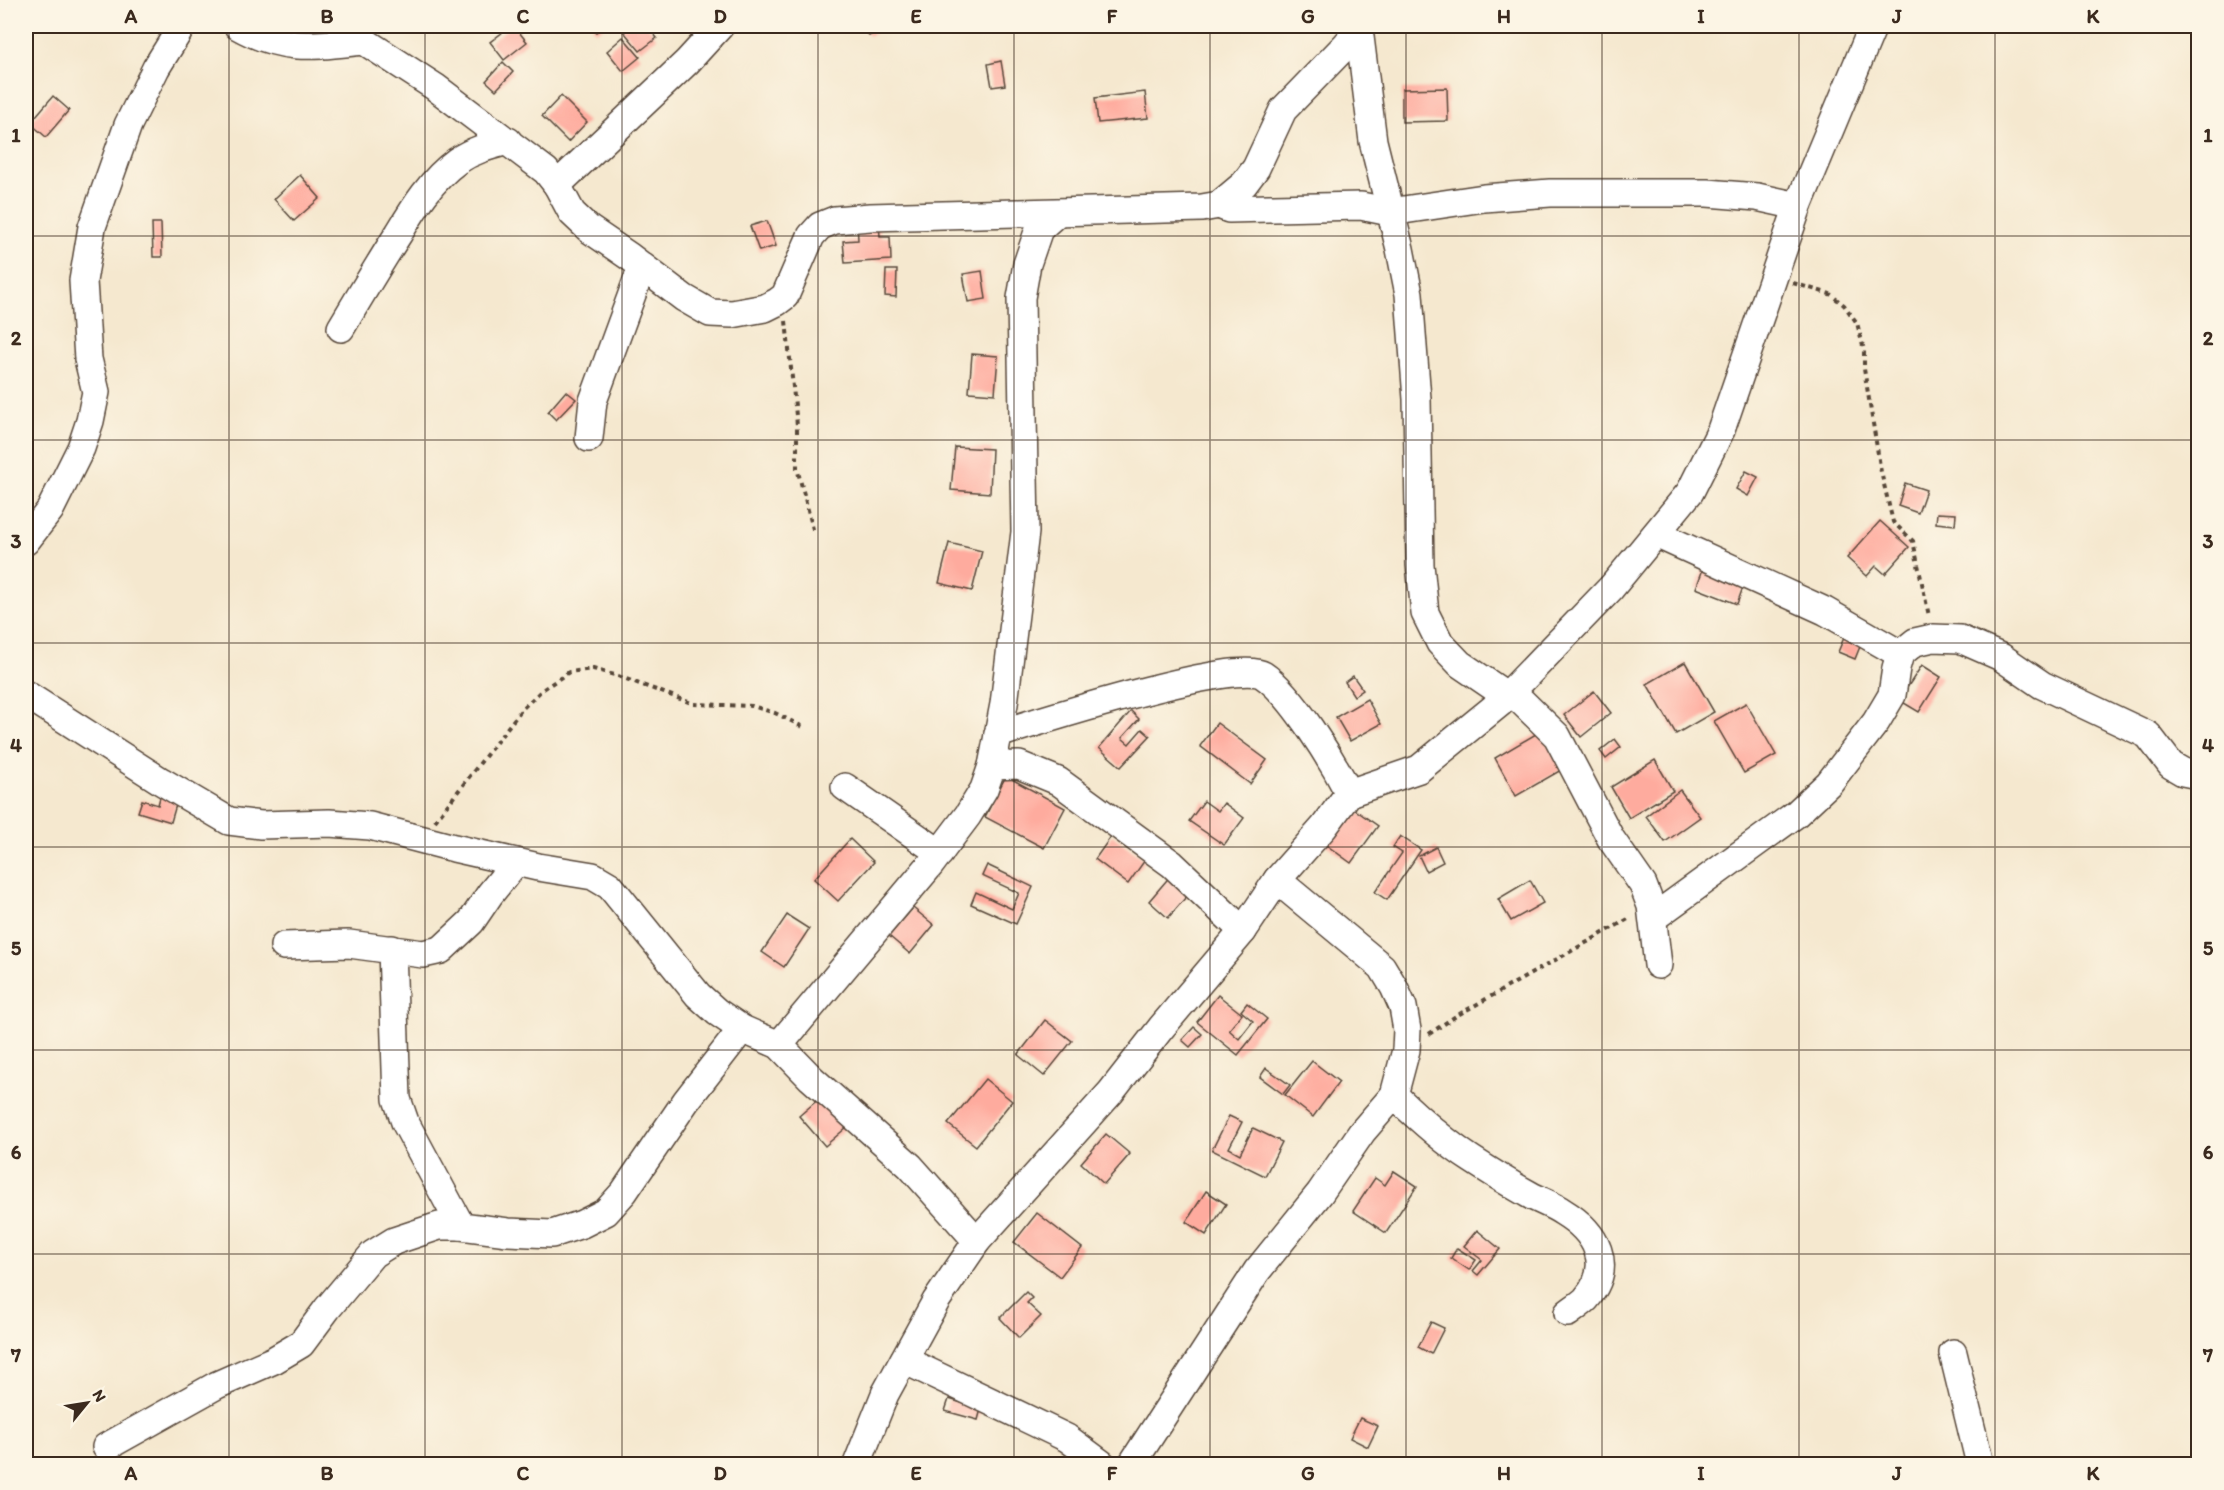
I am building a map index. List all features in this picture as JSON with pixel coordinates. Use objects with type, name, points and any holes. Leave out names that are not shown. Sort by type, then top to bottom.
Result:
[{"type":"street","points":[[26,541],[50,510],[81,448],[90,421],[96,392],[88,359],[83,281],[92,227],[128,125],[156,68],[182,26]]},
{"type":"street","points":[[238,26],[271,42],[309,46],[362,33],[546,171],[557,185],[572,213],[589,229],[684,298],[710,313],[732,314],[765,309],[785,296],[811,237],[820,226],[835,220],[870,217],[1202,208],[1219,205],[1229,208],[1361,206],[1390,212],[1484,198],[1550,193],[1707,193],[1757,197],[1798,206]]},
{"type":"street","points":[[557,185],[687,62],[720,26]]},
{"type":"street","points":[[856,1464],[885,1395],[936,1301],[977,1241],[1111,1092],[1161,1028],[1243,931],[1277,880],[1324,827],[1349,793],[1419,769],[1500,703],[1611,588],[1690,492],[1721,430],[1798,206],[1873,26]]},
{"type":"street","points":[[1219,205],[1244,184],[1256,168],[1283,110],[1360,27]]},
{"type":"street","points":[[1360,27],[1373,141],[1409,294],[1419,466],[1420,565],[1425,613],[1440,643],[1460,664],[1509,694],[1557,736],[1611,839],[1643,885],[1652,912],[1658,965]]},
{"type":"street","points":[[341,328],[404,225],[422,198],[442,175],[456,162],[478,149],[508,141]]},
{"type":"street","points":[[779,1045],[940,853],[984,789],[992,766],[1004,704],[1025,532],[1021,298],[1027,264],[1039,229],[1057,213]]},
{"type":"street","points":[[589,438],[592,401],[642,267]]},
{"type":"street","points":[[1656,534],[1825,611],[1900,654]]},
{"type":"street","points":[[1652,912],[1796,814],[1829,783],[1876,722],[1892,695],[1900,654],[1915,642],[1933,638],[1960,639],[2001,657],[2043,685],[2148,735],[2171,765],[2183,772],[2199,775]]},
{"type":"street","points":[[998,734],[1165,686],[1244,671],[1262,674],[1302,717],[1338,771],[1349,793]]},
{"type":"street","points":[[27,695],[161,781],[229,821],[261,825],[329,823],[370,826],[516,862],[593,876],[610,886],[698,995],[717,1012],[742,1029],[779,1045],[811,1078],[910,1166],[977,1241]]},
{"type":"street","points":[[992,766],[1019,765],[1058,781],[1172,864],[1243,931]]},
{"type":"street","points":[[845,787],[940,853]]},
{"type":"street","points":[[284,946],[349,944],[423,954],[441,950],[471,922],[516,862]]},
{"type":"street","points":[[1132,1464],[1257,1271],[1320,1193],[1362,1132],[1394,1095],[1406,1050],[1407,1030],[1403,1007],[1382,967],[1277,880]]},
{"type":"street","points":[[392,949],[396,1099],[405,1122],[461,1226]]},
{"type":"street","points":[[106,1447],[217,1385],[274,1360],[301,1344],[373,1254],[394,1241],[439,1226],[552,1234],[582,1224],[606,1212],[624,1192],[686,1101],[742,1029]]},
{"type":"street","points":[[1394,1095],[1428,1127],[1469,1158],[1563,1212],[1585,1228],[1595,1242],[1600,1258],[1600,1274],[1586,1299],[1568,1313]]},
{"type":"street","points":[[1953,1353],[1980,1464]]},
{"type":"street","points":[[904,1360],[1058,1433],[1102,1464]]},
{"type":"path","points":[[1774,277],[1830,294],[1844,305],[1857,323],[1863,344],[1864,369],[1881,472],[1893,522],[1913,541],[1933,638]]},
{"type":"path","points":[[785,296],[796,424],[797,468],[814,533]]},
{"type":"path","points":[[422,838],[522,709],[542,690],[569,672],[593,669],[694,704],[752,706],[775,713],[805,728]]},
{"type":"path","points":[[1406,1050],[1456,1016],[1652,912]]},
{"type":"building","points":[[514,26],[527,42],[504,60],[490,42]]},
{"type":"building","points":[[592,26],[605,26],[596,32]]},
{"type":"building","points":[[619,26],[647,26],[657,38],[640,51]]},
{"type":"building","points":[[863,26],[887,26],[869,36]]},
{"type":"building","points":[[623,37],[640,57],[623,71],[607,51]]},
{"type":"building","points":[[1001,61],[1005,85],[992,87],[988,64]]},
{"type":"building","points":[[503,62],[513,72],[496,90],[486,81]]},
{"type":"building","points":[[1447,88],[1448,121],[1402,122],[1402,89]]},
{"type":"building","points":[[1145,92],[1148,118],[1098,123],[1095,98]]},
{"type":"building","points":[[53,96],[69,110],[46,137],[30,123]]},
{"type":"building","points":[[561,96],[587,122],[568,142],[542,116]]},
{"type":"building","points":[[300,175],[320,198],[294,221],[274,199]]},
{"type":"building","points":[[767,221],[776,246],[759,251],[750,226]]},
{"type":"building","points":[[879,222],[880,237],[890,237],[891,260],[845,263],[843,241],[858,240],[857,223]]},
{"type":"building","points":[[152,223],[161,223],[162,257],[153,257]]},
{"type":"building","points":[[886,270],[897,270],[896,297],[885,296]]},
{"type":"building","points":[[982,271],[986,299],[968,302],[963,274]]},
{"type":"building","points":[[972,354],[998,356],[995,394],[969,392]]},
{"type":"building","points":[[566,391],[576,399],[556,420],[548,412]]},
{"type":"building","points":[[955,447],[992,449],[990,493],[951,490]]},
{"type":"building","points":[[1746,471],[1758,477],[1748,496],[1736,489]]},
{"type":"building","points":[[1905,483],[1926,490],[1918,513],[1898,506]]},
{"type":"building","points":[[1937,513],[1956,514],[1955,525],[1936,523]]},
{"type":"building","points":[[1880,521],[1909,547],[1885,574],[1876,566],[1867,576],[1847,558]]},
{"type":"building","points":[[949,543],[982,551],[972,591],[939,583]]},
{"type":"building","points":[[1706,561],[1747,576],[1737,604],[1696,588]]},
{"type":"building","points":[[1846,633],[1863,639],[1855,659],[1838,652]]},
{"type":"building","points":[[1685,662],[1714,712],[1676,734],[1647,684]]},
{"type":"building","points":[[1922,665],[1941,677],[1919,712],[1899,700]]},
{"type":"building","points":[[1353,676],[1363,690],[1354,696],[1345,682]]},
{"type":"building","points":[[1594,691],[1611,713],[1581,737],[1564,715]]},
{"type":"building","points":[[1367,699],[1381,724],[1350,741],[1336,717]]},
{"type":"building","points":[[1746,703],[1776,755],[1744,773],[1714,721]]},
{"type":"building","points":[[1131,711],[1139,719],[1122,738],[1129,744],[1142,729],[1150,736],[1121,767],[1099,748]]},
{"type":"building","points":[[1217,723],[1267,760],[1250,784],[1200,746]]},
{"type":"building","points":[[1541,731],[1563,769],[1516,796],[1495,758]]},
{"type":"building","points":[[1615,739],[1621,747],[1606,759],[1600,751]]},
{"type":"building","points":[[1655,760],[1673,791],[1629,818],[1611,787]]},
{"type":"building","points":[[1006,776],[1065,808],[1044,848],[985,817]]},
{"type":"building","points":[[163,786],[180,791],[171,822],[138,812],[142,800],[158,805]]},
{"type":"building","points":[[1680,790],[1700,817],[1665,842],[1646,816]]},
{"type":"building","points":[[1204,801],[1218,811],[1224,803],[1244,818],[1224,845],[1189,821]]},
{"type":"building","points":[[1351,807],[1378,826],[1351,863],[1325,844]]},
{"type":"building","points":[[1112,835],[1145,860],[1128,884],[1095,859]]},
{"type":"building","points":[[1400,836],[1421,850],[1387,900],[1375,892],[1402,853],[1393,847]]},
{"type":"building","points":[[850,839],[874,862],[838,901],[814,879]]},
{"type":"building","points":[[1436,847],[1443,862],[1426,871],[1419,856]]},
{"type":"building","points":[[987,865],[1033,887],[1016,924],[971,904],[976,892],[1012,909],[1019,893],[982,876]]},
{"type":"building","points":[[1172,874],[1192,890],[1168,918],[1149,901]]},
{"type":"building","points":[[1530,880],[1543,903],[1511,921],[1498,899]]},
{"type":"building","points":[[913,908],[934,925],[910,954],[889,936]]},
{"type":"building","points":[[787,915],[809,929],[784,967],[762,952]]},
{"type":"building","points":[[1218,995],[1242,1014],[1229,1030],[1239,1039],[1253,1021],[1241,1011],[1247,1003],[1267,1019],[1238,1055],[1197,1022]]},
{"type":"building","points":[[1045,1020],[1072,1041],[1044,1076],[1018,1055]]},
{"type":"building","points":[[1194,1027],[1202,1034],[1190,1047],[1182,1040]]},
{"type":"building","points":[[1312,1061],[1339,1082],[1313,1117],[1285,1095]]},
{"type":"building","points":[[1266,1068],[1290,1085],[1283,1094],[1260,1077]]},
{"type":"building","points":[[985,1079],[1012,1101],[976,1146],[948,1124]]},
{"type":"building","points":[[821,1097],[847,1127],[825,1146],[799,1116]]},
{"type":"building","points":[[1229,1116],[1242,1122],[1229,1148],[1240,1154],[1253,1128],[1282,1142],[1265,1176],[1212,1150]]},
{"type":"building","points":[[1106,1134],[1130,1154],[1104,1184],[1081,1163]]},
{"type":"building","points":[[1394,1171],[1417,1186],[1386,1233],[1353,1211],[1375,1178],[1385,1185]]},
{"type":"building","points":[[1206,1191],[1226,1204],[1206,1235],[1186,1222]]},
{"type":"building","points":[[1037,1213],[1082,1248],[1060,1277],[1014,1242]]},
{"type":"building","points":[[1477,1230],[1500,1249],[1478,1275],[1473,1271],[1482,1260],[1464,1246]]},
{"type":"building","points":[[1457,1248],[1476,1260],[1469,1270],[1451,1258]]},
{"type":"building","points":[[1026,1292],[1032,1298],[1027,1303],[1041,1316],[1019,1338],[1000,1318]]},
{"type":"building","points":[[1431,1322],[1444,1328],[1431,1354],[1418,1347]]},
{"type":"building","points":[[949,1399],[981,1409],[978,1420],[945,1411]]},
{"type":"building","points":[[1360,1418],[1378,1426],[1368,1447],[1350,1438]]}]
